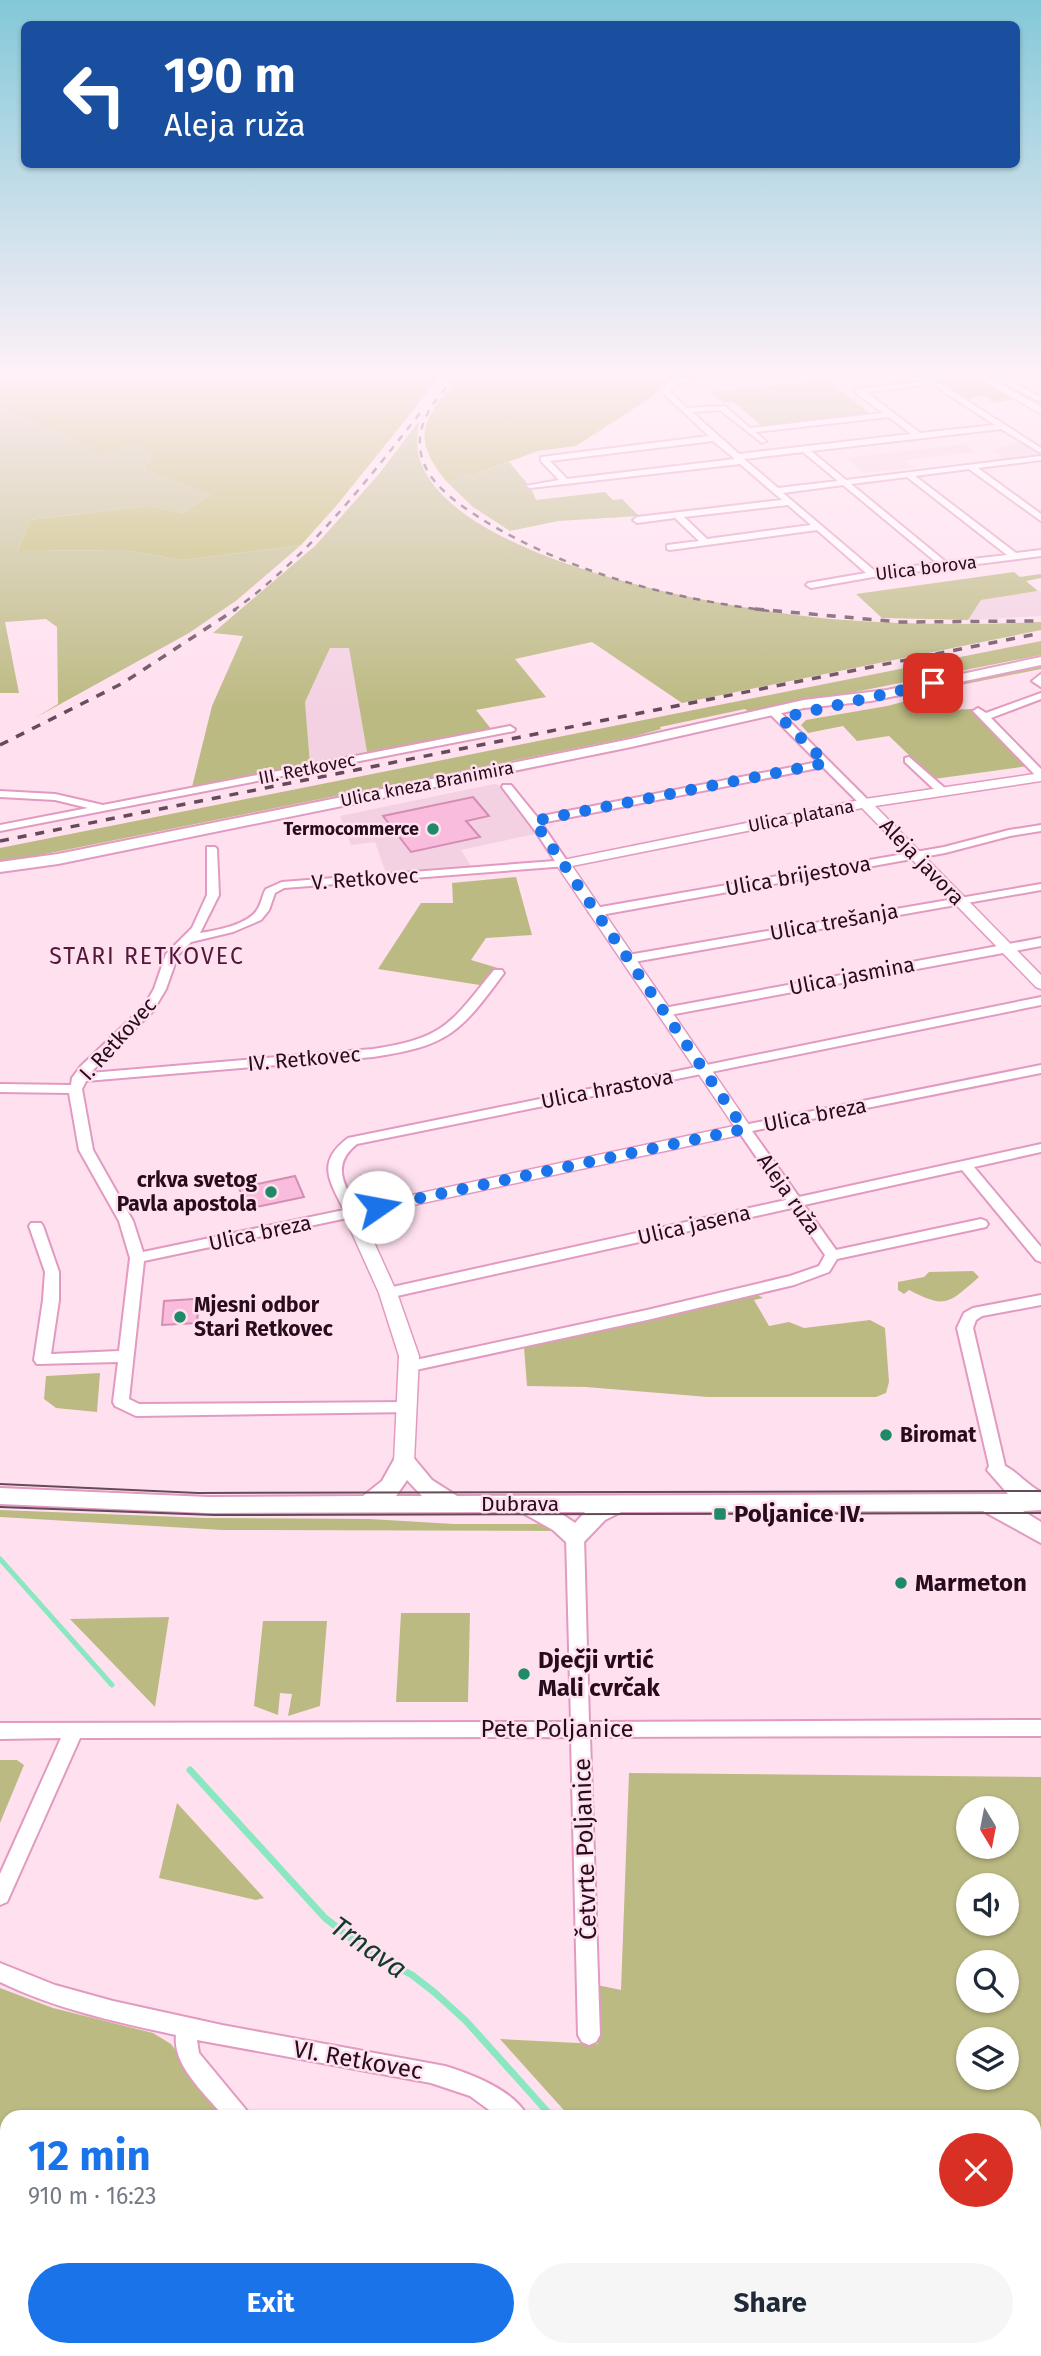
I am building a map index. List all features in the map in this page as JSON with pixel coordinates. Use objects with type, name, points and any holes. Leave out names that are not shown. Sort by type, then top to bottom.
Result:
[{"type":"main road","name":"Ulica kneza Branimira","points":[[0,874],[58,859],[1041,661]]},
{"type":"main road","name":"Ulica kneza Branimira","points":[[0,867],[58,859]]},
{"type":"main road","points":[[365,1505],[380,1497],[393,1485],[404,1462],[424,1486],[454,1504]]},
{"type":"main road","points":[[977,1503],[988,1494],[998,1470],[1019,1491],[1041,1502]]},
{"type":"main road","name":"Dubrava","points":[[0,1496],[208,1505],[1041,1502]]},
{"type":"main road","points":[[524,1504],[547,1514],[575,1537],[597,1514],[618,1503]]},
{"type":"main road","points":[[977,1503],[1010,1513],[1041,1534]]},
{"type":"street","points":[[771,487],[873,574]]},
{"type":"street","points":[[776,491],[807,487]]},
{"type":"street","points":[[850,487],[944,565]]},
{"type":"street","points":[[924,487],[1014,556]]},
{"type":"street","points":[[999,487],[1041,517]]},
{"type":"street","points":[[636,520],[790,502]]},
{"type":"street","points":[[677,515],[705,542]]},
{"type":"street","points":[[670,547],[819,527]]},
{"type":"street","name":"Ulica borova","points":[[811,585],[873,574],[1041,553]]},
{"type":"street","points":[[1041,677],[1037,681],[1041,684]]},
{"type":"street","points":[[1041,696],[981,714],[1041,776]]},
{"type":"street","name":"Aleja javora","points":[[777,714],[1041,984]]},
{"type":"street","name":"III. Retkovec","points":[[0,828],[510,729]]},
{"type":"street","points":[[909,760],[943,792]]},
{"type":"street","points":[[534,821],[826,763]]},
{"type":"street","name":"Ulica platana","points":[[563,864],[865,803],[1041,776]]},
{"type":"street","name":"Aleja ruža","points":[[507,787],[534,821],[832,1255]]},
{"type":"street","name":"III. Retkovec","points":[[0,794],[55,797],[103,808]]},
{"type":"street","name":"Ulica brijestova","points":[[595,912],[915,855],[1041,828]]},
{"type":"street","name":"I. Retkovec","points":[[211,849],[213,895],[197,930],[190,939],[176,947],[160,989],[149,1008],[77,1083],[86,1150],[122,1212],[131,1232],[137,1258],[121,1402],[136,1410],[407,1408]]},
{"type":"street","name":"V. Retkovec","points":[[190,939],[215,934],[249,921],[263,911],[270,891],[282,885],[563,864]]},
{"type":"street","name":"Ulica trešanja","points":[[628,959],[1041,887]]},
{"type":"street","name":"Ulica jasmina","points":[[664,1012],[1041,942]]},
{"type":"street","name":"IV. Retkovec","points":[[0,1088],[77,1083],[373,1053],[421,1043],[440,1036],[452,1027],[498,973]]},
{"type":"street","name":"Ulica hrastova","points":[[352,1213],[336,1176],[333,1159],[339,1149],[353,1141],[1041,1001]]},
{"type":"street","name":"Ulica breza","points":[[137,1258],[1041,1069]]},
{"type":"street","name":"Ulica jasena","points":[[388,1293],[1041,1148]]},
{"type":"street","points":[[965,1165],[1041,1257]]},
{"type":"street","points":[[352,1213],[388,1293],[411,1366],[404,1462]]},
{"type":"street","name":"Aleja ruža","points":[[411,1366],[794,1280],[824,1269],[832,1255],[981,1224]]},
{"type":"street","points":[[36,1226],[52,1272],[51,1300],[42,1360],[127,1356]]},
{"type":"street","points":[[998,1470],[965,1328],[969,1317],[978,1312],[1041,1300]]},
{"type":"street","name":"Četvrte Poljanice","points":[[575,1537],[589,2035]]},
{"type":"street","name":"Pete Poljanice","points":[[0,1731],[581,1727],[1041,1728]]},
{"type":"street","points":[[0,1896],[74,1730]]},
{"type":"street","name":"VI. Retkovec","points":[[0,1972],[82,2004],[188,2028],[470,2082],[496,2098],[509,2110]]},
{"type":"street","points":[[188,2028],[186,2042],[190,2058],[232,2110]]},
{"type":"shaded area","points":[[0,487],[190,487],[210,495],[183,513],[149,506],[30,520],[18,551],[124,550],[182,560],[301,545],[237,600],[189,633],[35,718],[58,704],[57,627],[46,619],[5,622],[19,693],[0,693]]},
{"type":"shaded area","points":[[190,487],[352,487],[301,545],[182,560],[124,550],[18,551],[30,520],[149,506],[183,513],[210,495]]},
{"type":"shaded area","points":[[368,487],[438,487],[443,495],[485,527],[542,555],[608,577],[676,594],[742,607],[845,620],[918,624],[1041,622],[1041,630],[682,703],[592,642],[515,659],[546,697],[476,710],[492,730],[367,752],[349,648],[330,648],[305,702],[310,764],[192,787],[212,706],[243,636],[213,633],[316,545]]},
{"type":"shaded area","points":[[452,487],[530,487],[536,500],[605,492],[613,500],[622,499],[639,516],[558,521],[510,531],[473,507]]},
{"type":"shaded area","points":[[1014,572],[1020,577],[1041,574],[1041,578],[1026,581],[1038,591],[981,600],[968,620],[882,618],[856,594]]},
{"type":"shaded area","points":[[1041,591],[1041,616],[968,620],[981,600]]},
{"type":"shaded area","points":[[1041,641],[1041,655],[750,713],[745,709],[660,727],[661,729],[632,737],[0,863],[0,848]]},
{"type":"shaded area","points":[[330,648],[349,648],[367,752],[310,764],[305,702]]},
{"type":"shaded area","points":[[1041,665],[1041,669],[891,699]]},
{"type":"shaded area","points":[[922,697],[930,711],[972,709],[1028,766],[934,779],[889,736],[857,741],[843,726],[808,733],[801,725],[806,720]]},
{"type":"shaded area","points":[[498,785],[535,834],[461,850],[472,867],[386,873],[375,842],[351,845],[340,816]]},
{"type":"shaded area","points":[[516,877],[532,935],[486,938],[471,960],[498,968],[486,986],[378,969],[421,903],[453,903],[452,883]]},
{"type":"shaded area","points":[[973,1271],[979,1277],[946,1301],[931,1300],[909,1290],[904,1294],[898,1290],[898,1282],[924,1277],[929,1272]]},
{"type":"shaded area","points":[[753,1292],[763,1298],[754,1300],[769,1326],[789,1322],[804,1328],[870,1320],[885,1328],[889,1382],[886,1393],[876,1397],[708,1397],[586,1387],[527,1386],[524,1347],[740,1298]]},
{"type":"shaded area","points":[[100,1373],[97,1412],[56,1408],[44,1399],[46,1376]]},
{"type":"shaded area","points":[[0,1510],[205,1518],[537,1524],[551,1526],[559,1531],[222,1530],[0,1517]]},
{"type":"shaded area","points":[[401,1613],[470,1613],[468,1702],[396,1702]]},
{"type":"shaded area","points":[[169,1617],[155,1707],[70,1619]]},
{"type":"shaded area","points":[[263,1621],[327,1621],[320,1706],[288,1716],[292,1694],[280,1693],[278,1715],[254,1706]]},
{"type":"shaded area","points":[[0,1760],[17,1760],[24,1765],[0,1823]]},
{"type":"shaded area","points":[[629,1773],[1041,1777],[1041,2110],[564,2110],[500,2039],[598,2044],[597,1985],[621,1990]]},
{"type":"shaded area","points":[[177,1803],[264,1898],[256,1900],[159,1878]]},
{"type":"shaded area","points":[[0,1988],[53,2008],[153,2033],[171,2044],[220,2110],[0,2110]]},
{"type":"building","name":"Termocommerce","points":[[473,797],[489,816],[466,821],[480,837],[411,852],[383,816]]},
{"type":"building","name":"crkva svetog Pavla apostola","points":[[295,1176],[304,1197],[247,1209],[239,1188]]},
{"type":"building","name":"Mjesni odbor Stari Retkovec","points":[[208,1298],[208,1311],[198,1311],[197,1323],[162,1325],[164,1301]]},
{"type":"waterway","name":"Trnava","points":[[0,1559],[112,1685]]},
{"type":"waterway","name":"Trnava","points":[[190,1770],[325,1918],[370,1953],[412,1975],[434,1992],[466,2021],[546,2110]]},
{"type":"tram line","points":[[0,1484],[198,1493],[1041,1491]]},
{"type":"tram line","points":[[0,1507],[214,1515],[1041,1513]]},
{"type":"railway","points":[[233,611],[312,542],[360,487]]},
{"type":"railway","points":[[440,487],[462,506],[516,539],[585,569],[695,599],[770,611]]},
{"type":"railway","points":[[755,609],[900,622],[1041,621]]},
{"type":"railway","points":[[0,745],[123,683],[233,611]]},
{"type":"railway","points":[[0,841],[1041,633]]},
{"type":"place","name":"Termocommerce","points":[[433,829]]},
{"type":"place","name":"crkva svetog Pavla apostola","points":[[271,1192]]},
{"type":"place","name":"Mjesni odbor Stari Retkovec","points":[[180,1317]]},
{"type":"place","name":"Biromat","points":[[886,1435]]},
{"type":"place","name":"Poljanice IV.","points":[[720,1514]]},
{"type":"place","name":"Marmeton","points":[[901,1583]]},
{"type":"place","name":"Dječji vrtić Mali cvrčak","points":[[524,1674]]},
{"type":"district","name":"STARI RETKOVEC","points":[[147,956]]},
{"type":"route","points":[[378,1207],[744,1129],[534,821],[826,763],[781,718],[933,683]]}]
